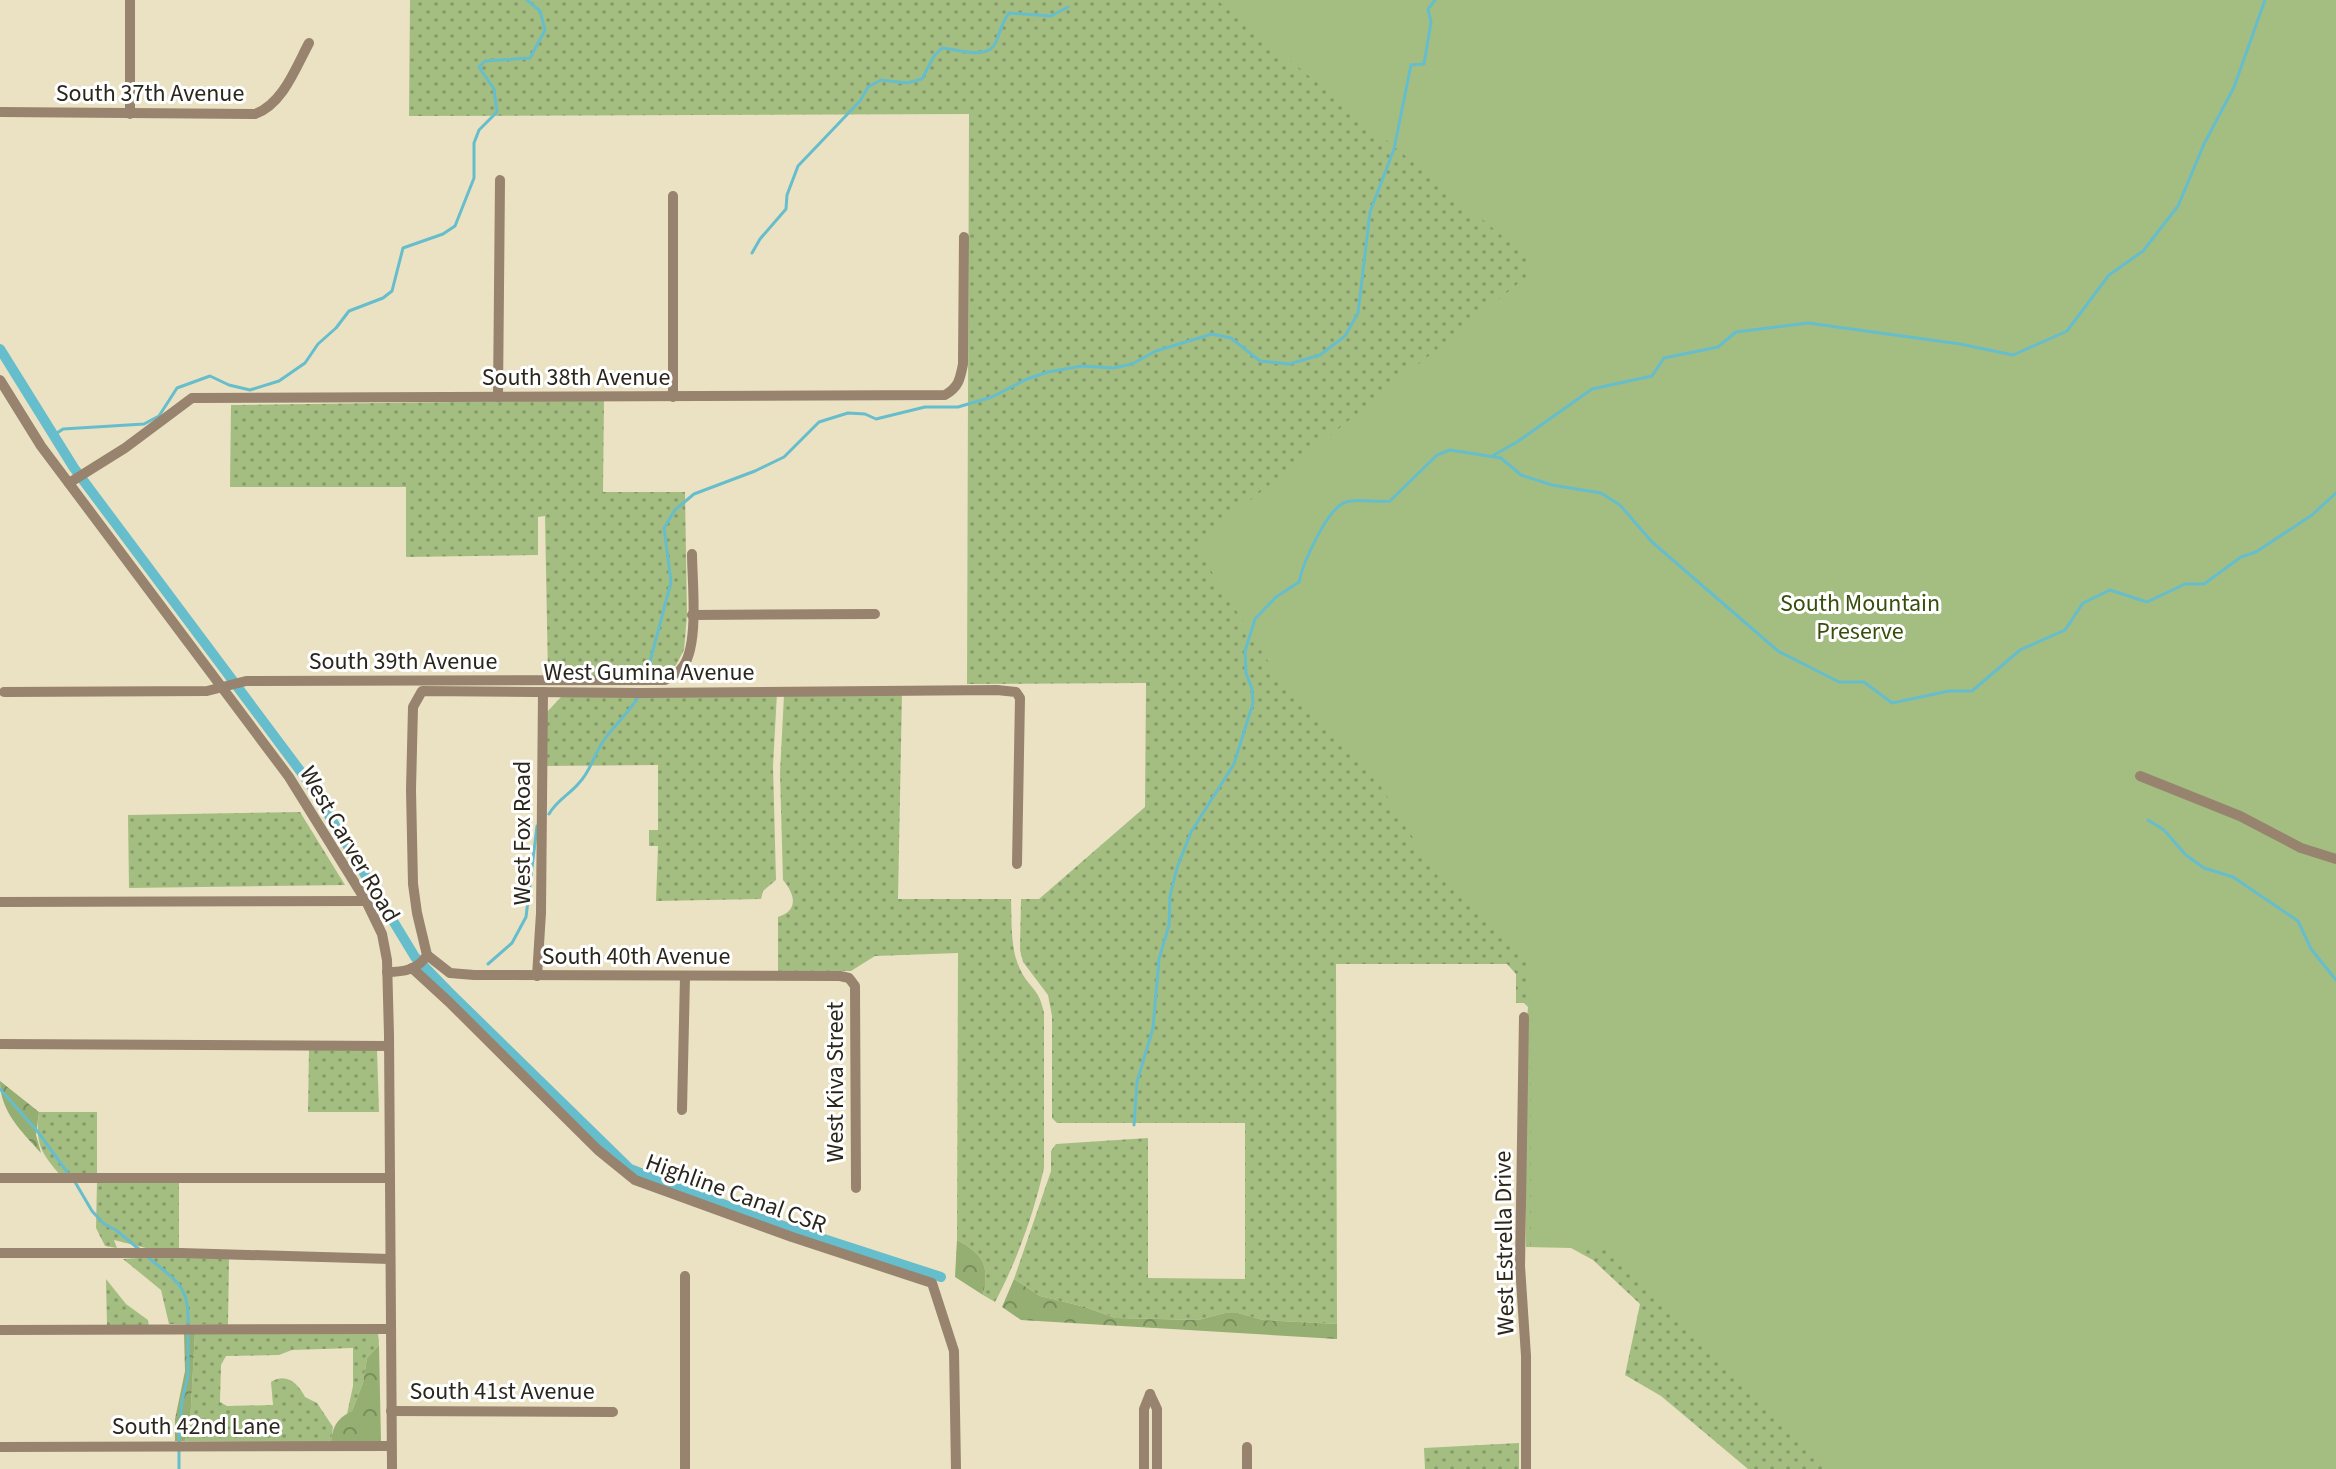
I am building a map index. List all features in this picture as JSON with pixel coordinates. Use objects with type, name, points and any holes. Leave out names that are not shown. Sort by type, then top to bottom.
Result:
[{"type":"street","points":[[130,0],[130,114]]},
{"type":"street","name":"South 37th Avenue","points":[[0,112],[255,114],[267,109],[284,88],[309,43]]},
{"type":"street","points":[[498,397],[500,180]]},
{"type":"street","points":[[673,196],[673,397]]},
{"type":"street","name":"South 38th Avenue","points":[[72,482],[192,398],[945,395],[955,389],[963,364],[964,237]]},
{"type":"street","name":"West Carver Road","points":[[0,380],[41,446],[232,686],[366,901],[382,934],[387,972],[389,1046],[392,1469]]},
{"type":"street","name":"South 39th Avenue","points":[[4,692],[207,691],[232,686],[665,680],[682,669],[689,654],[692,554]]},
{"type":"street","points":[[692,615],[875,614]]},
{"type":"street","name":"West Gumina Avenue","points":[[426,958],[413,884],[411,773],[413,707],[422,691],[1016,692],[1020,698],[1017,864]]},
{"type":"street","name":"West Fox Road","points":[[537,976],[541,913],[543,692]]},
{"type":"street","points":[[2140,776],[2240,816],[2301,848],[2336,859]]},
{"type":"street","points":[[0,902],[366,901]]},
{"type":"street","points":[[387,972],[404,972],[426,958]]},
{"type":"street","name":"South 40th Avenue","points":[[426,958],[450,973],[849,978]]},
{"type":"street","name":"Highline Canal CSR","points":[[412,968],[598,1150],[635,1180],[792,1237],[932,1283],[954,1351],[956,1469]]},
{"type":"street","points":[[682,1110],[685,977]]},
{"type":"street","name":"West Kiva Street","points":[[849,978],[855,986],[856,1188]]},
{"type":"street","name":"West Estrella Drive","points":[[1524,1017],[1520,1266],[1526,1356],[1526,1469]]},
{"type":"street","points":[[0,1044],[389,1046]]},
{"type":"street","points":[[0,1178],[390,1178]]},
{"type":"street","points":[[0,1253],[181,1253],[390,1259]]},
{"type":"street","points":[[685,1276],[685,1469]]},
{"type":"street","points":[[0,1330],[390,1329]]},
{"type":"street","points":[[1144,1469],[1144,1409],[1150,1394],[1157,1409],[1157,1469]]},
{"type":"street","name":"South 41st Avenue","points":[[391,1411],[613,1412]]},
{"type":"street","name":"South 42nd Lane","points":[[0,1447],[391,1446]]},
{"type":"street","points":[[1247,1447],[1247,1469]]},
{"type":"green space","name":"South Mountain Preserve","points":[[410,0],[2336,0],[2336,1469],[1748,1469],[1661,1396],[1625,1375],[1640,1304],[1593,1260],[1571,1248],[1526,1247],[1525,1043],[1528,1007],[1524,1003],[1516,1003],[1516,974],[1507,964],[1336,964],[1337,1324],[1263,1320],[1238,1313],[1198,1320],[1115,1318],[1040,1296],[1014,1279],[1051,1171],[1051,1151],[1056,1144],[1148,1138],[1148,1278],[1245,1279],[1245,1123],[1057,1123],[1052,1118],[1052,1016],[1048,995],[1023,962],[1020,950],[1021,899],[1039,899],[1145,807],[1146,683],[967,684],[969,114],[409,116]]},
{"type":"green space","name":"South Mountain Preserve","points":[[1217,0],[2336,0],[2336,1469],[1834,1469],[1612,1247],[1531,1247],[1530,963],[1436,874],[1361,755],[1280,680],[1195,545],[1530,274],[1529,258]]},
{"type":"green space","points":[[604,400],[603,492],[685,492],[687,615],[684,650],[676,665],[662,676],[548,676],[545,516],[538,517],[538,555],[406,557],[406,487],[230,487],[231,405]]},
{"type":"green space","points":[[777,693],[773,766],[776,880],[763,891],[761,899],[656,901],[658,846],[649,846],[649,830],[658,830],[658,765],[546,766],[546,713],[561,697]]},
{"type":"green space","points":[[902,693],[898,899],[1011,899],[1012,935],[1017,961],[1023,976],[1037,993],[1044,1013],[1044,1168],[1024,1236],[995,1302],[983,1295],[986,1276],[982,1262],[973,1250],[957,1240],[958,953],[875,956],[851,971],[778,971],[778,917],[790,910],[793,901],[783,880],[780,773],[784,695]]},
{"type":"green space","points":[[300,812],[345,885],[129,888],[128,815]]},
{"type":"green space","points":[[309,1048],[377,1050],[379,1112],[308,1112]]},
{"type":"green space","points":[[0,1081],[39,1112],[36,1135],[41,1153],[8,1111]]},
{"type":"green space","points":[[39,1112],[97,1112],[97,1176],[61,1176],[41,1147]]},
{"type":"green space","points":[[97,1181],[179,1181],[179,1248],[154,1250],[114,1240],[117,1248],[105,1246],[96,1228]]},
{"type":"green space","points":[[957,1240],[973,1250],[985,1268],[983,1295],[955,1277]]},
{"type":"green space","points":[[179,1255],[229,1258],[228,1325],[169,1324],[161,1290],[123,1259]]},
{"type":"green space","points":[[106,1279],[126,1304],[148,1320],[149,1326],[107,1327]]},
{"type":"green space","points":[[1014,1279],[1040,1296],[1115,1318],[1198,1320],[1238,1313],[1263,1320],[1337,1324],[1337,1339],[1021,1320],[1002,1307]]},
{"type":"green space","points":[[195,1332],[378,1332],[379,1345],[367,1358],[363,1383],[352,1411],[347,1414],[353,1386],[353,1348],[226,1356],[221,1365],[220,1402],[227,1406],[273,1405],[271,1382],[287,1379],[299,1387],[305,1397],[317,1403],[333,1427],[331,1442],[185,1441],[190,1424]]},
{"type":"green space","points":[[195,1332],[190,1424],[185,1441],[175,1441],[175,1419],[185,1371],[184,1333]]},
{"type":"green space","points":[[379,1345],[381,1442],[331,1442],[337,1423],[352,1411],[363,1383],[367,1358]]},
{"type":"green space","points":[[1519,1443],[1519,1469],[1425,1469],[1424,1448]]},
{"type":"waterway","points":[[54,435],[63,429],[144,424],[159,416],[177,388],[210,376],[250,390],[279,381],[305,363],[349,311],[383,298],[392,291],[403,248],[443,234],[455,226],[474,178],[474,143],[479,130],[497,112],[494,89],[479,67],[485,61],[530,58],[545,30],[540,11],[527,0]]},
{"type":"waterway","points":[[646,677],[671,582],[664,528],[675,510],[694,494],[784,457],[819,422],[848,413],[865,414],[876,419],[925,407],[958,407],[992,397],[1048,372],[1082,366],[1113,368],[1132,364],[1156,351],[1212,334],[1231,338],[1260,361],[1289,364],[1320,355],[1345,336],[1358,313],[1370,212],[1394,149],[1411,65],[1424,64],[1431,22],[1428,9],[1435,0]]},
{"type":"waterway","points":[[1494,455],[1592,389],[1652,376],[1664,358],[1718,347],[1736,332],[1808,323],[1960,344],[2013,355],[2067,331],[2109,275],[2143,251],[2178,206],[2204,144],[2234,87],[2265,0]]},
{"type":"waterway","points":[[752,253],[786,209],[787,195],[798,166],[860,101],[868,87],[881,80],[907,83],[922,79],[942,48],[980,53],[992,48],[1009,13],[1051,16],[1068,7]]},
{"type":"waterway","points":[[0,349],[74,468],[310,784],[415,957],[448,991],[630,1169],[765,1220],[941,1277]]},
{"type":"waterway","points":[[1134,1125],[1137,1082],[1153,1028],[1159,959],[1169,925],[1170,896],[1191,832],[1234,764],[1253,703],[1245,651],[1255,619],[1276,597],[1299,582],[1305,562],[1324,525],[1331,514],[1346,502],[1390,501],[1437,455],[1450,450],[1501,458],[1521,475],[1552,485],[1601,493],[1620,505],[1652,542],[1778,651],[1839,682],[1864,682],[1892,703],[1949,691],[1972,691],[2020,650],[2065,630],[2083,603],[2110,590],[2147,602],[2185,584],[2204,584],[2241,557],[2256,552],[2312,515],[2336,493]]},
{"type":"waterway","points":[[549,814],[583,778],[604,740],[639,696]]},
{"type":"waterway","points":[[2148,820],[2164,830],[2186,855],[2204,868],[2233,877],[2298,921],[2311,949],[2336,980]]},
{"type":"waterway","points":[[488,964],[512,943],[526,917],[537,826]]},
{"type":"waterway","points":[[0,1089],[38,1132],[70,1176]]},
{"type":"waterway","points":[[75,1182],[92,1211],[104,1224],[140,1250]]},
{"type":"waterway","points":[[149,1258],[180,1286],[187,1302],[188,1326]]},
{"type":"waterway","points":[[179,1469],[182,1401],[188,1376],[188,1334]]}]
